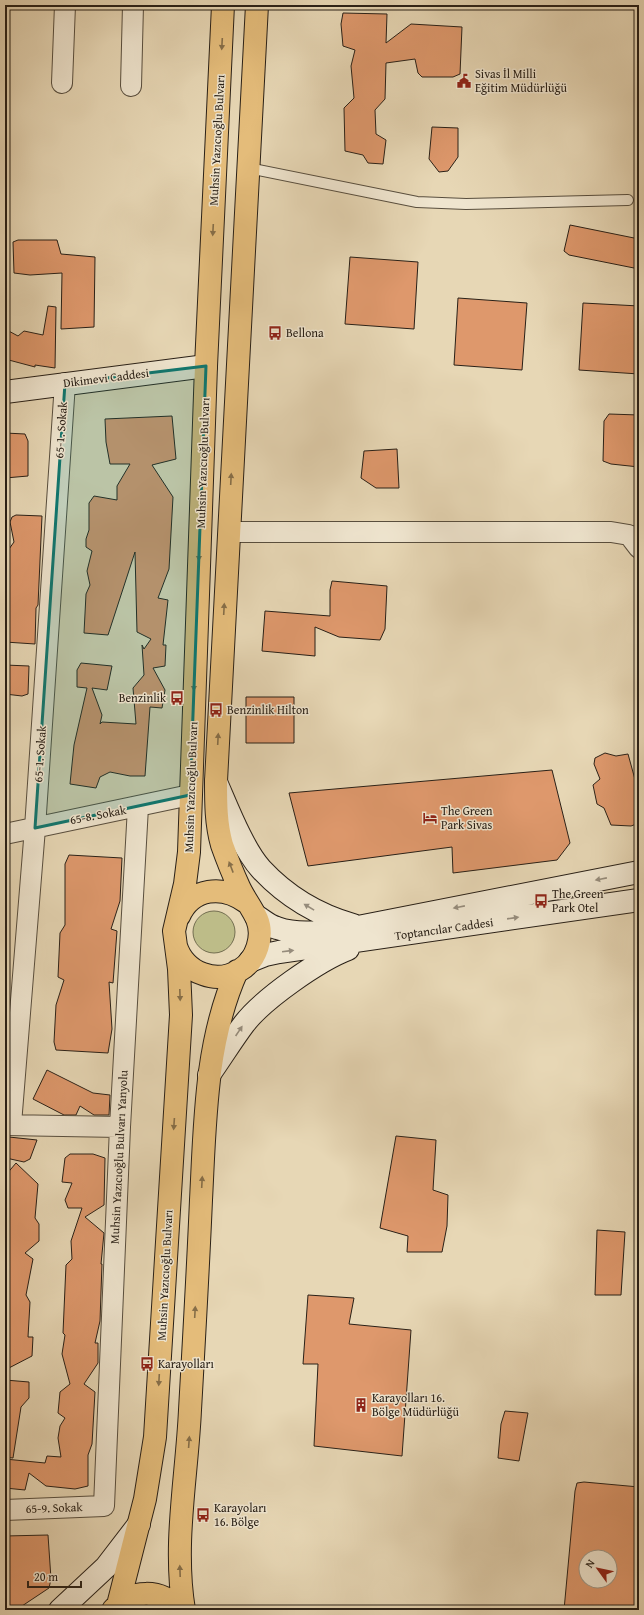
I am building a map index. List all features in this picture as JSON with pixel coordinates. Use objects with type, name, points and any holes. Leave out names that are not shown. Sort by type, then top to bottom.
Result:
[{"type":"main road","name":"Muhsin Yazıcıoğlu Bulvarı","points":[[115,1607],[145,1499],[156,1429],[181,1015],[176,931],[185,884],[189,852],[206,366],[224,5]]},
{"type":"main road","name":"Muhsin Yazıcıoğlu Bulvarı","points":[[184,1610],[179,1549],[189,1438],[204,1134],[209,1075],[226,999],[244,966],[256,952],[260,931],[232,870],[218,830],[216,782],[257,5]]},
{"type":"main road","points":[[244,966],[223,976],[201,974],[192,969],[178,952],[176,931],[181,911],[188,902],[206,892],[228,892],[238,896],[251,909]]},
{"type":"main road","name":"Muhsin Yazıcıoğlu Bulvarı","points":[[115,1607],[134,1595],[149,1594],[167,1599],[179,1610]]},
{"type":"street","points":[[62,83],[65,5]]},
{"type":"street","points":[[131,86],[133,5]]},
{"type":"street","name":"Dikimevi Caddesi","points":[[5,392],[65,383],[206,366]]},
{"type":"street","name":"65-1. Sokak","points":[[8,1124],[35,828],[65,383]]},
{"type":"street","points":[[228,532],[611,532],[629,535],[639,548]]},
{"type":"street","points":[[216,782],[229,813],[249,852],[260,868],[294,898],[318,913],[364,933]]},
{"type":"street","name":"65-8. Sokak","points":[[5,834],[190,795]]},
{"type":"street","name":"Muhsin Yazıcıoğlu Bulvarı Yanyolu","points":[[104,1506],[120,1127],[138,807]]},
{"type":"street","name":"Toptancılar Caddesi","points":[[244,966],[265,955],[639,872]]},
{"type":"street","name":"Toptancılar Caddesi","points":[[251,909],[268,924],[284,930],[302,932],[320,931],[364,933],[639,900]]},
{"type":"street","points":[[209,1075],[245,1023],[273,996],[312,968],[339,952],[364,933]]},
{"type":"street","points":[[8,1124],[120,1127]]},
{"type":"street","name":"65-9. Sokak","points":[[5,1510],[104,1506]]},
{"type":"street","points":[[60,1610],[106,1567],[139,1523]]},
{"type":"lane","points":[[248,168],[417,202],[466,204],[628,200]]},
{"type":"highlighted area","points":[[206,366],[190,795],[35,828],[65,383]]},
{"type":"shaded area","points":[[214,911],[229,917],[235,932],[229,947],[214,953],[199,947],[193,932],[199,917]]},
{"type":"building","points":[[343,13],[387,14],[386,43],[411,24],[462,27],[460,74],[453,77],[422,77],[418,73],[415,59],[386,63],[385,99],[375,110],[376,134],[386,140],[383,164],[368,163],[363,155],[345,151],[344,108],[354,98],[351,66],[355,50],[343,46],[341,24]]},
{"type":"building","points":[[432,127],[458,128],[458,157],[448,171],[439,172],[429,159]]},
{"type":"building","points":[[570,225],[639,239],[639,269],[569,255],[564,251]]},
{"type":"building","points":[[18,240],[57,240],[61,254],[95,257],[94,327],[61,329],[62,273],[30,275],[14,273],[13,242]]},
{"type":"building","points":[[350,257],[418,262],[414,329],[345,324]]},
{"type":"building","points":[[458,298],[527,303],[522,370],[454,365]]},
{"type":"building","points":[[583,303],[639,306],[639,374],[579,370]]},
{"type":"building","points":[[48,306],[56,307],[55,368],[35,365],[35,367],[5,359],[5,329],[18,336],[24,331],[43,335]]},
{"type":"building","points":[[609,414],[639,415],[639,467],[611,464],[603,461],[604,421]]},
{"type":"building","points":[[172,416],[176,459],[152,465],[173,497],[169,569],[158,598],[168,600],[163,645],[166,645],[165,666],[153,668],[165,690],[162,708],[150,707],[145,776],[130,776],[110,772],[100,777],[96,788],[70,784],[74,745],[87,688],[77,687],[77,670],[81,663],[112,666],[107,690],[92,688],[102,715],[100,724],[102,722],[136,724],[133,688],[144,675],[142,645],[144,649],[151,639],[137,632],[135,552],[108,635],[84,633],[86,594],[90,585],[87,571],[92,551],[86,547],[86,539],[89,530],[89,503],[94,496],[117,500],[117,486],[130,464],[110,464],[106,442],[105,419]]},
{"type":"building","points":[[5,433],[25,434],[28,441],[28,476],[5,478]]},
{"type":"building","points":[[397,449],[399,488],[376,488],[361,478],[364,451]]},
{"type":"building","points":[[16,515],[42,516],[35,644],[5,642],[9,549],[14,542],[10,522],[12,517]]},
{"type":"building","points":[[332,581],[387,586],[385,629],[380,640],[339,637],[315,627],[315,656],[262,651],[265,611],[330,616],[330,590]]},
{"type":"building","points":[[5,665],[29,666],[28,694],[22,696],[5,694]]},
{"type":"building","points":[[246,697],[294,697],[294,743],[246,743]]},
{"type":"building","points":[[605,753],[616,756],[628,754],[639,794],[639,823],[631,826],[611,825],[604,808],[597,804],[593,785],[600,779],[594,764],[595,758]]},
{"type":"building","name":"The Green Park Sivas","points":[[552,770],[570,843],[557,860],[453,873],[452,847],[308,866],[289,793]]},
{"type":"building","points":[[69,855],[122,858],[120,901],[111,929],[117,931],[113,983],[109,982],[112,1029],[108,1053],[56,1050],[54,1042],[56,1005],[64,980],[58,977],[60,933],[65,925],[65,864]]},
{"type":"building","points":[[47,1070],[93,1093],[110,1095],[109,1115],[94,1115],[80,1106],[76,1115],[64,1115],[33,1099]]},
{"type":"building","points":[[396,1136],[436,1140],[433,1190],[448,1195],[447,1226],[442,1252],[407,1252],[408,1236],[380,1228]]},
{"type":"building","points":[[9,1137],[37,1140],[30,1159],[24,1162],[6,1158],[6,1142]]},
{"type":"building","points":[[70,1154],[93,1154],[105,1158],[104,1205],[85,1217],[104,1233],[101,1264],[100,1321],[95,1343],[98,1343],[98,1363],[84,1384],[95,1392],[92,1444],[88,1455],[88,1486],[75,1489],[46,1486],[29,1473],[25,1490],[5,1488],[5,1459],[45,1463],[47,1456],[61,1457],[58,1438],[60,1426],[65,1418],[58,1413],[60,1392],[70,1384],[62,1354],[65,1335],[63,1333],[66,1265],[72,1259],[71,1241],[82,1208],[68,1208],[65,1200],[72,1183],[62,1182],[65,1158]]},
{"type":"building","points":[[16,1163],[38,1184],[35,1218],[39,1224],[39,1241],[25,1253],[33,1259],[26,1295],[30,1302],[28,1337],[33,1337],[32,1356],[5,1370],[5,1176]]},
{"type":"building","points":[[597,1230],[625,1232],[621,1295],[595,1295]]},
{"type":"building","name":"Karayolları 16. Bölge Müdürlüğü","points":[[308,1295],[354,1298],[349,1324],[411,1330],[402,1456],[314,1446],[318,1364],[303,1364]]},
{"type":"building","points":[[5,1380],[29,1382],[29,1398],[21,1407],[13,1458],[5,1457]]},
{"type":"building","points":[[505,1411],[528,1413],[519,1461],[498,1458],[501,1424]]},
{"type":"building","points":[[584,1482],[639,1487],[639,1610],[564,1610],[577,1483]]},
{"type":"building","points":[[48,1535],[51,1579],[49,1588],[19,1608],[5,1610],[5,1536]]},
{"type":"place","name":"Sivas İl Milli Eğitim Müdürlüğü","points":[[464,81]]},
{"type":"place","name":"Bellona","points":[[275,333]]},
{"type":"place","name":"Benzinlik","points":[[177,698]]},
{"type":"place","name":"Benzinlik Hilton","points":[[216,710]]},
{"type":"place","name":"The Green Park Sivas","points":[[430,818]]},
{"type":"place","name":"The Green Park Otel","points":[[541,901]]},
{"type":"place","name":"Karayolları","points":[[147,1364]]},
{"type":"place","name":"Karayolları 16. Bölge Müdürlüğü","points":[[361,1405]]},
{"type":"place","name":"Karayoları 16. Bölge","points":[[203,1515]]}]
